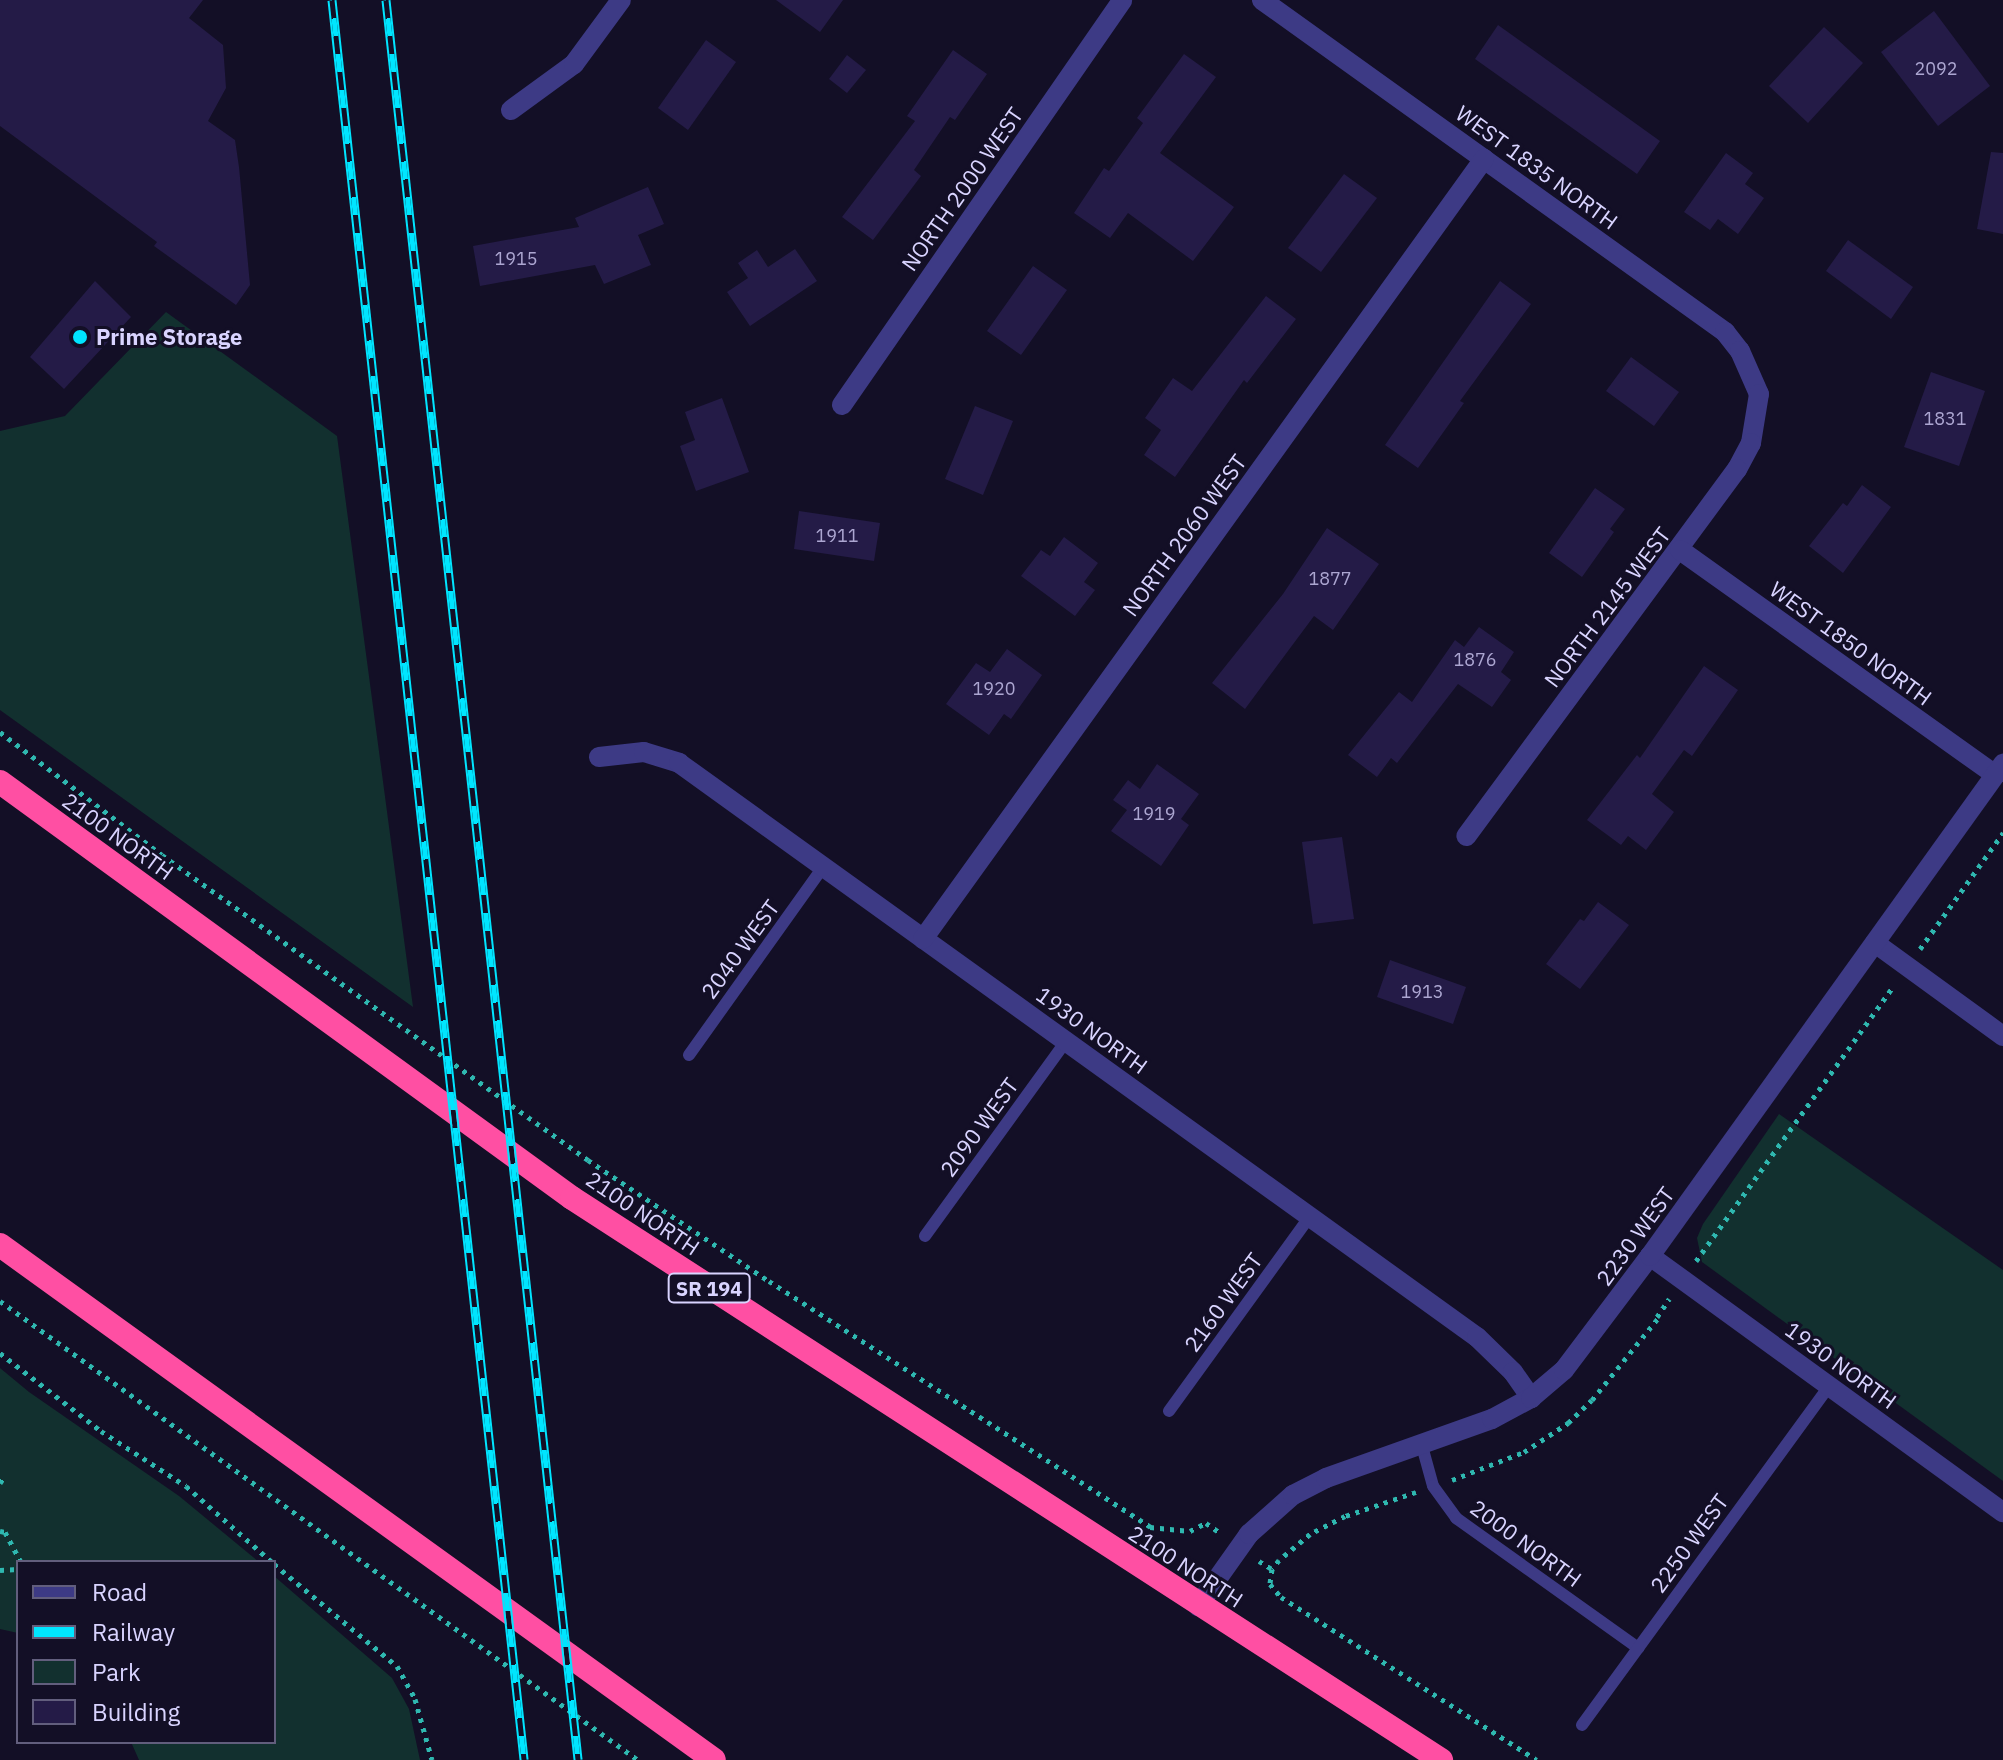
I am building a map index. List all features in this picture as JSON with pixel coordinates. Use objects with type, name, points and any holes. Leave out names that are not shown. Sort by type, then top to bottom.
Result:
[{"type":"highway","name":"2100 NORTH","points":[[0,782],[572,1198],[976,1457],[1198,1606],[1441,1760]]},
{"type":"highway","points":[[0,1245],[714,1760]]},
{"type":"street","points":[[511,110],[574,64],[621,0]]},
{"type":"street","name":"NORTH 2000 WEST","points":[[842,405],[1122,0]]},
{"type":"street","name":"WEST 1835 NORTH","points":[[1262,0],[1725,332],[1740,351],[1759,394]]},
{"type":"street","name":"NORTH 2060 WEST","points":[[923,939],[1484,159]]},
{"type":"street","name":"NORTH 2145 WEST","points":[[1466,836],[1737,469],[1751,443],[1759,394]]},
{"type":"street","name":"WEST 1850 NORTH","points":[[1680,550],[1999,770]]},
{"type":"street","name":"1930 NORTH","points":[[599,757],[644,752],[679,763],[1477,1337],[1513,1372],[1531,1398]]},
{"type":"street","name":"2230 WEST","points":[[1198,1606],[1249,1534],[1285,1500],[1326,1478],[1492,1419],[1531,1398],[1581,1351],[1999,770]]},
{"type":"street","points":[[1875,943],[2003,1036]]},
{"type":"street","name":"1930 NORTH","points":[[1650,1256],[2003,1512]]},
{"type":"lane","name":"2040 WEST","points":[[689,1055],[823,867]]},
{"type":"lane","name":"2090 WEST","points":[[925,1236],[1066,1041]]},
{"type":"lane","name":"2160 WEST","points":[[1169,1411],[1310,1216]]},
{"type":"lane","name":"2250 WEST","points":[[1582,1725],[1829,1386]]},
{"type":"lane","name":"2000 NORTH","points":[[1422,1446],[1433,1486],[1456,1518],[1638,1648]]},
{"type":"path","points":[[0,732],[162,855],[588,1160],[769,1281],[1150,1527],[1190,1531],[1206,1523]]},
{"type":"path","points":[[1923,945],[2003,833]]},
{"type":"path","points":[[1699,1257],[1888,995]]},
{"type":"path","points":[[0,1301],[638,1760]]},
{"type":"path","points":[[1537,1760],[1281,1597],[1270,1584],[1272,1569],[1310,1534],[1345,1516],[1524,1452],[1568,1423],[1592,1400],[1664,1306]]},
{"type":"path","points":[[0,1353],[101,1431],[186,1486],[270,1560]]},
{"type":"path","points":[[0,1531],[5,1532],[20,1560]]},
{"type":"path","points":[[276,1565],[397,1666],[415,1699],[432,1760]]},
{"type":"green space","points":[[166,312],[337,436],[413,1007],[0,710],[0,431],[65,416]]},
{"type":"green space","points":[[1779,1114],[2003,1270],[2003,1481],[1702,1262],[1697,1238],[1703,1224]]},
{"type":"green space","points":[[0,1368],[29,1392],[179,1496],[257,1560],[16,1560],[16,1633],[0,1629]]},
{"type":"green space","points":[[276,1578],[392,1678],[409,1709],[420,1760],[139,1760],[132,1744],[276,1744]]},
{"type":"building","points":[[0,0],[203,0],[189,18],[223,45],[226,88],[208,121],[235,140],[239,167],[250,285],[236,305],[154,246],[157,242],[0,126]]},
{"type":"building","points":[[776,0],[843,0],[820,32]]},
{"type":"building","points":[[1934,11],[1990,86],[1938,126],[1881,52]]},
{"type":"building","points":[[1498,25],[1660,141],[1637,174],[1475,59]]},
{"type":"building","points":[[1824,27],[1863,63],[1808,123],[1769,86]]},
{"type":"building","points":[[706,40],[736,62],[688,130],[658,108]]},
{"type":"building","points":[[953,50],[987,74],[955,120],[950,117],[914,170],[921,176],[873,240],[842,217],[915,121],[907,116]]},
{"type":"building","points":[[1184,54],[1216,77],[1160,153],[1234,207],[1193,261],[1128,213],[1110,238],[1074,213],[1104,168],[1109,171],[1143,123],[1137,118]]},
{"type":"building","points":[[847,55],[866,70],[847,93],[829,79]]},
{"type":"building","points":[[1991,152],[2003,153],[2003,234],[1977,229]]},
{"type":"building","points":[[1726,153],[1753,173],[1745,184],[1764,198],[1738,234],[1718,219],[1710,230],[1684,212]]},
{"type":"building","points":[[1344,174],[1377,198],[1321,272],[1288,248]]},
{"type":"building","points":[[648,187],[664,224],[638,235],[651,265],[604,284],[595,265],[480,286],[473,246],[579,227],[575,218]]},
{"type":"building","points":[[1848,240],[1913,287],[1891,319],[1826,271]]},
{"type":"building","points":[[795,249],[817,281],[750,326],[727,292],[748,278],[738,263],[757,250],[768,267]]},
{"type":"building","points":[[1033,266],[1067,290],[1021,355],[987,331]]},
{"type":"building","name":"Prime Storage","points":[[95,281],[131,317],[64,389],[30,357]]},
{"type":"building","points":[[1500,281],[1531,304],[1460,401],[1464,403],[1418,468],[1385,445]]},
{"type":"building","points":[[1266,296],[1296,319],[1247,383],[1244,380],[1175,477],[1144,455],[1161,430],[1145,418],[1173,378],[1192,391]]},
{"type":"building","points":[[1631,357],[1679,392],[1654,426],[1606,391]]},
{"type":"building","points":[[1931,372],[1985,391],[1959,466],[1904,447]]},
{"type":"building","points":[[722,398],[749,472],[696,491],[680,446],[695,440],[685,412]]},
{"type":"building","points":[[975,406],[1013,421],[983,495],[945,479]]},
{"type":"building","points":[[1862,485],[1891,507],[1843,573],[1809,546],[1843,503],[1847,506]]},
{"type":"building","points":[[1595,488],[1625,509],[1610,529],[1614,532],[1582,577],[1549,553]]},
{"type":"building","points":[[799,511],[880,523],[874,561],[794,549]]},
{"type":"building","points":[[1327,528],[1379,564],[1333,630],[1314,616],[1245,709],[1212,683],[1283,594]]},
{"type":"building","points":[[1064,537],[1098,563],[1084,582],[1095,590],[1075,616],[1021,576],[1041,550],[1050,556]]},
{"type":"building","points":[[1479,627],[1514,652],[1501,672],[1511,680],[1492,707],[1458,684],[1397,763],[1391,758],[1377,777],[1348,755],[1399,692],[1412,702],[1455,640],[1464,647]]},
{"type":"building","points":[[1007,649],[1042,675],[1011,719],[1004,714],[989,735],[946,704],[976,663],[990,672]]},
{"type":"building","points":[[1704,666],[1738,690],[1692,756],[1684,750],[1652,794],[1674,812],[1646,850],[1628,836],[1621,845],[1587,820],[1637,755],[1640,758]]},
{"type":"building","points":[[1157,764],[1199,794],[1181,819],[1189,825],[1161,866],[1111,831],[1127,810],[1113,800],[1128,780],[1140,789]]},
{"type":"building","points":[[1342,837],[1354,919],[1313,924],[1302,842]]},
{"type":"building","points":[[1598,902],[1629,925],[1580,989],[1546,964],[1580,919],[1584,921]]},
{"type":"building","points":[[1390,960],[1466,987],[1453,1024],[1377,997]]},
{"type":"railway","points":[[332,0],[524,1760]]},
{"type":"railway","points":[[386,0],[578,1760]]},
{"type":"place","name":"Prime Storage","points":[[80,337]]}]
